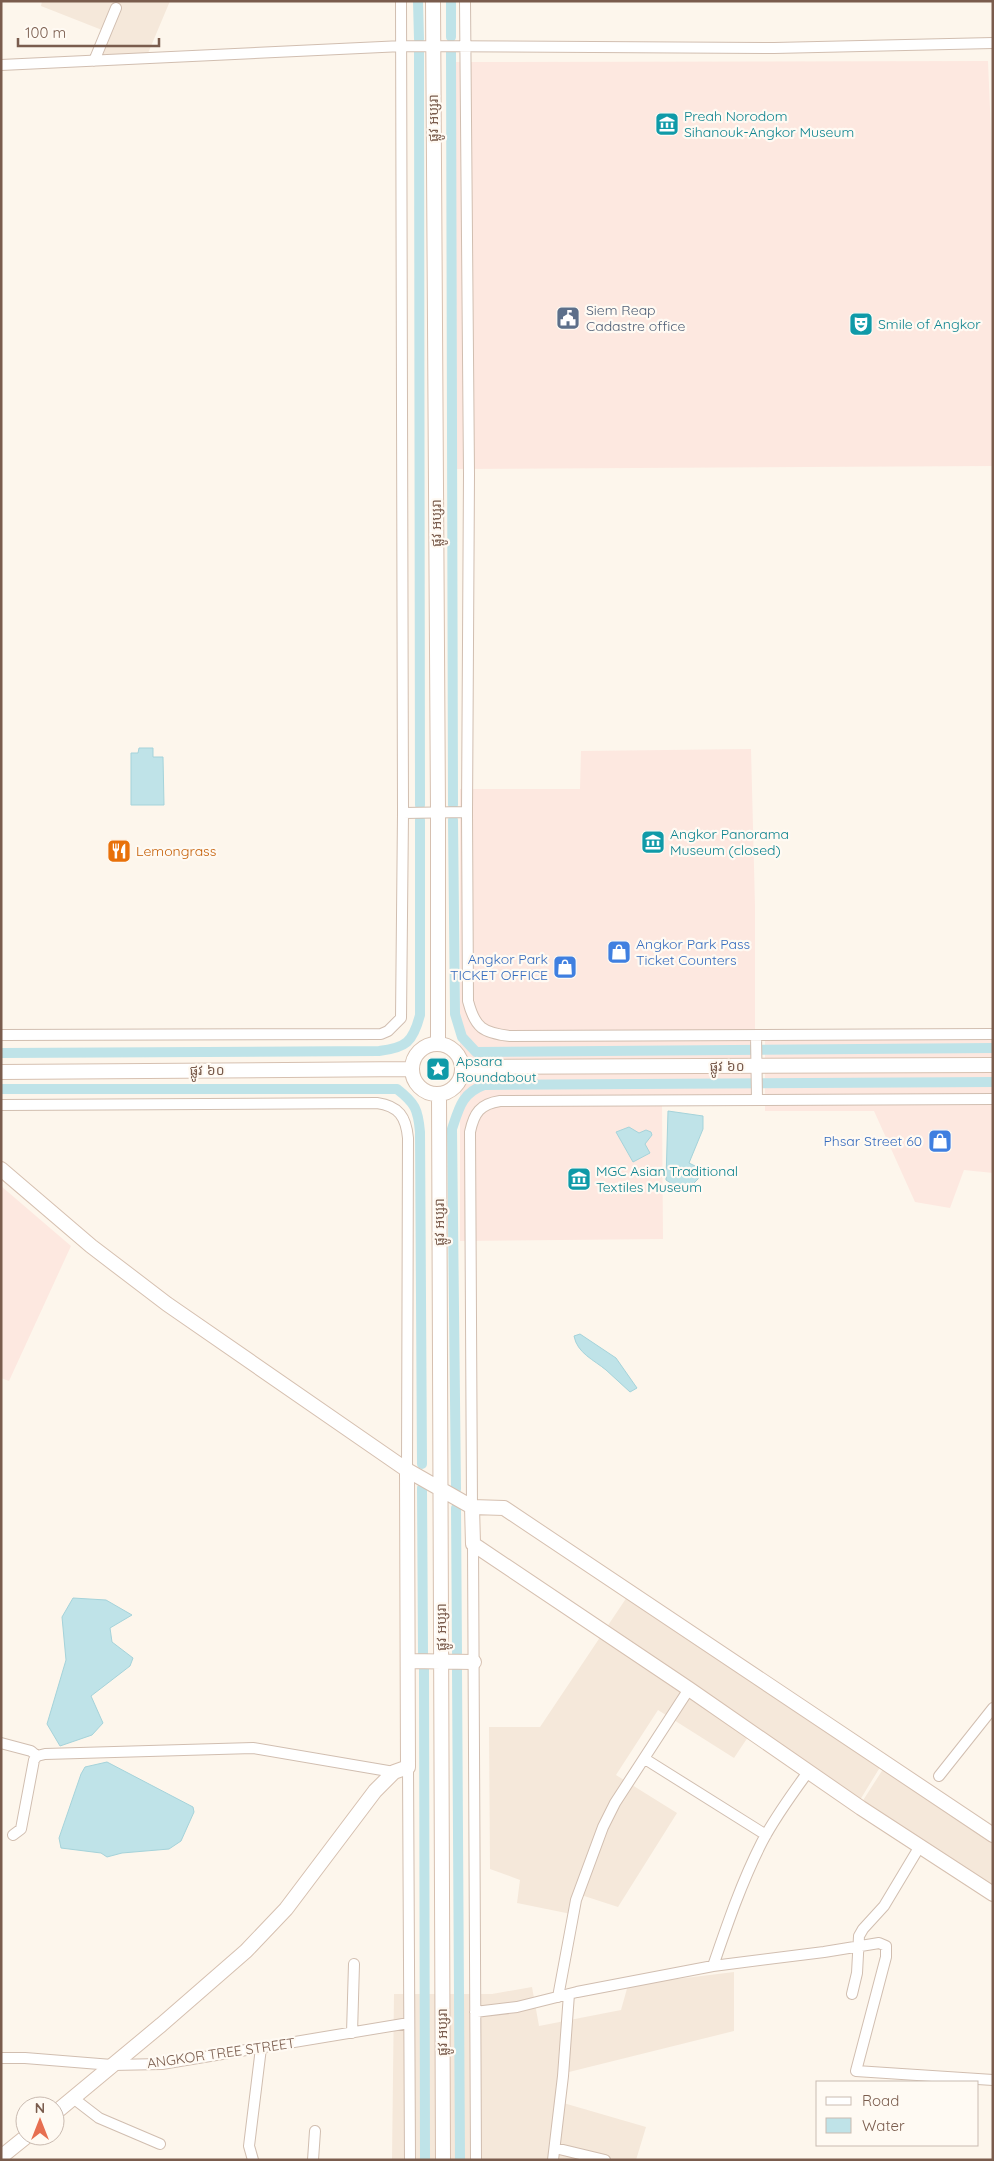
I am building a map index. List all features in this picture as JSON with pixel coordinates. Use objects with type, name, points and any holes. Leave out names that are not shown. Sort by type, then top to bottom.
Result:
[{"type":"street","points":[[1,1036],[372,1034],[388,1031],[401,1018],[403,813],[402,1]]},
{"type":"street","name":"ផ្លូវ អប្សរា","points":[[433,1],[438,1044]]},
{"type":"street","points":[[465,1],[469,474],[468,1001],[472,1017],[482,1029],[493,1034],[510,1036],[756,1038],[993,1034]]},
{"type":"street","points":[[94,61],[116,8]]},
{"type":"street","points":[[1,65],[433,45],[774,48],[993,43]]},
{"type":"street","points":[[403,813],[467,812]]},
{"type":"street","points":[[756,1038],[757,1097]]},
{"type":"street","points":[[438,1044],[448,1047],[454,1052],[462,1067],[457,1083],[448,1091],[439,1094],[425,1091],[419,1086],[414,1080],[412,1069],[414,1058],[418,1052],[426,1047],[438,1044]]},
{"type":"street","name":"ផ្លូវ ៦០","points":[[462,1067],[993,1065]]},
{"type":"street","name":"ផ្លូវ ៦០","points":[[1,1072],[412,1069]]},
{"type":"street","name":"ផ្លូវ អប្សរា","points":[[439,1094],[443,2160]]},
{"type":"street","points":[[476,2160],[470,1132],[473,1118],[479,1110],[489,1103],[500,1101],[757,1097],[993,1099]]},
{"type":"street","points":[[1,1105],[377,1103],[390,1105],[399,1112],[407,1128],[410,2160]]},
{"type":"street","points":[[1,1170],[91,1246],[167,1304],[408,1470],[472,1507],[504,1508],[993,1836]]},
{"type":"street","points":[[473,1544],[689,1689],[808,1772],[993,1894]]},
{"type":"street","points":[[408,1661],[474,1662]]},
{"type":"street","points":[[558,1997],[576,1900],[603,1827],[615,1803],[689,1689]]},
{"type":"street","points":[[939,1776],[993,1708]]},
{"type":"street","points":[[1,1743],[31,1751],[37,1756],[253,1748],[394,1772]]},
{"type":"street","points":[[13,1835],[21,1829],[32,1769],[37,1756]]},
{"type":"street","points":[[645,1759],[766,1835]]},
{"type":"street","points":[[65,2105],[161,2025],[252,1944],[286,1909],[375,1791],[394,1772],[408,1767]]},
{"type":"street","points":[[713,1966],[748,1872],[766,1835],[808,1772]]},
{"type":"street","points":[[852,1994],[857,1973],[858,1946],[863,1929],[884,1906],[920,1846]]},
{"type":"street","points":[[475,2012],[517,2007],[569,1994],[713,1966],[879,1943],[886,1946],[886,1951],[856,2070],[993,2080]]},
{"type":"street","points":[[352,2033],[354,1964]]},
{"type":"street","points":[[553,2160],[563,2076],[569,1994]]},
{"type":"street","name":"ANGKOR TREE STREET","points":[[1,2058],[25,2058],[112,2065],[162,2064],[410,2023]]},
{"type":"street","points":[[253,2160],[249,2146],[261,2048]]},
{"type":"street","points":[[73,2098],[99,2118],[160,2144]]},
{"type":"street","points":[[313,2160],[315,2131]]},
{"type":"street","points":[[1,2158],[15,2146]]},
{"type":"street","points":[[555,2148],[605,2160]]},
{"type":"shaded area","points":[[42,1],[170,1],[146,58],[90,59],[102,30],[41,6]]},
{"type":"shaded area","points":[[988,61],[993,181],[993,466],[454,469],[454,62]]},
{"type":"shaded area","points":[[751,749],[755,906],[755,1102],[662,1104],[663,1239],[460,1241],[460,789],[580,789],[581,751]]},
{"type":"shaded area","name":"Phsar Street 60","points":[[993,1037],[993,1173],[964,1170],[950,1208],[915,1202],[874,1111],[765,1111],[765,1038]]},
{"type":"shaded area","points":[[1,1186],[71,1246],[9,1381],[1,1378]]},
{"type":"shaded area","points":[[627,1597],[882,1764],[860,1800],[754,1728],[734,1758],[658,1710],[616,1775],[677,1813],[618,1907],[578,1894],[576,1915],[517,1903],[520,1880],[490,1869],[489,1727],[540,1727]]},
{"type":"shaded area","points":[[885,1766],[993,1838],[993,1887],[862,1802]]},
{"type":"shaded area","points":[[734,1972],[734,2031],[565,2073],[560,2102],[646,2127],[636,2160],[392,2160],[394,1994],[492,1994],[532,1987],[539,2026],[621,2010],[628,1985]]},
{"type":"water","points":[[139,748],[153,748],[153,757],[163,757],[164,805],[131,805],[131,753],[138,753]]},
{"type":"water","points":[[668,1111],[703,1116],[703,1129],[689,1163],[699,1168],[698,1179],[685,1192],[666,1180]]},
{"type":"water","points":[[629,1127],[639,1133],[646,1130],[651,1132],[652,1135],[645,1144],[650,1153],[633,1162],[616,1132]]},
{"type":"water","points":[[580,1334],[616,1358],[637,1388],[630,1392],[606,1370],[582,1352],[574,1336]]},
{"type":"water","points":[[73,1598],[106,1600],[132,1615],[110,1628],[112,1642],[133,1658],[130,1666],[91,1696],[103,1723],[92,1735],[60,1746],[47,1724],[66,1660],[62,1617]]},
{"type":"water","points":[[107,1762],[193,1807],[194,1812],[181,1841],[169,1849],[122,1853],[107,1857],[101,1853],[61,1848],[59,1838],[81,1774],[85,1767]]},
{"type":"waterway","points":[[418,1],[419,39]]},
{"type":"waterway","points":[[451,1],[451,37]]},
{"type":"waterway","points":[[419,52],[420,805]]},
{"type":"waterway","points":[[451,52],[453,805]]},
{"type":"waterway","points":[[1,1053],[379,1051],[402,1045],[411,1037],[420,1015],[420,820]]},
{"type":"waterway","points":[[453,820],[455,1014],[462,1037],[476,1052],[993,1048]]},
{"type":"waterway","points":[[456,1489],[452,1129],[462,1102],[471,1092],[484,1085],[993,1082]]},
{"type":"waterway","points":[[1,1089],[397,1089],[403,1094],[412,1103],[417,1112],[420,1132],[422,1464]]},
{"type":"waterway","points":[[422,1488],[423,1654]]},
{"type":"waterway","points":[[456,1508],[457,1653]]},
{"type":"waterway","points":[[424,1669],[425,2160]]},
{"type":"waterway","points":[[457,1670],[460,2160]]},
{"type":"place","name":"Preah Norodom Sihanouk-Angkor Museum","points":[[667,124]]},
{"type":"place","name":"Siem Reap Cadastre office","points":[[568,318]]},
{"type":"place","name":"Smile of Angkor","points":[[861,324]]},
{"type":"place","name":"Angkor Panorama Museum (closed)","points":[[653,842]]},
{"type":"place","name":"Lemongrass","points":[[119,851]]},
{"type":"place","name":"Angkor Park Pass Ticket Counters","points":[[619,952]]},
{"type":"place","name":"Angkor Park TICKET OFFICE","points":[[565,967]]},
{"type":"place","name":"Apsara Roundabout","points":[[438,1069]]},
{"type":"place","name":"Phsar Street 60","points":[[940,1141]]},
{"type":"place","name":"MGC Asian Traditional Textiles Museum","points":[[579,1179]]}]
